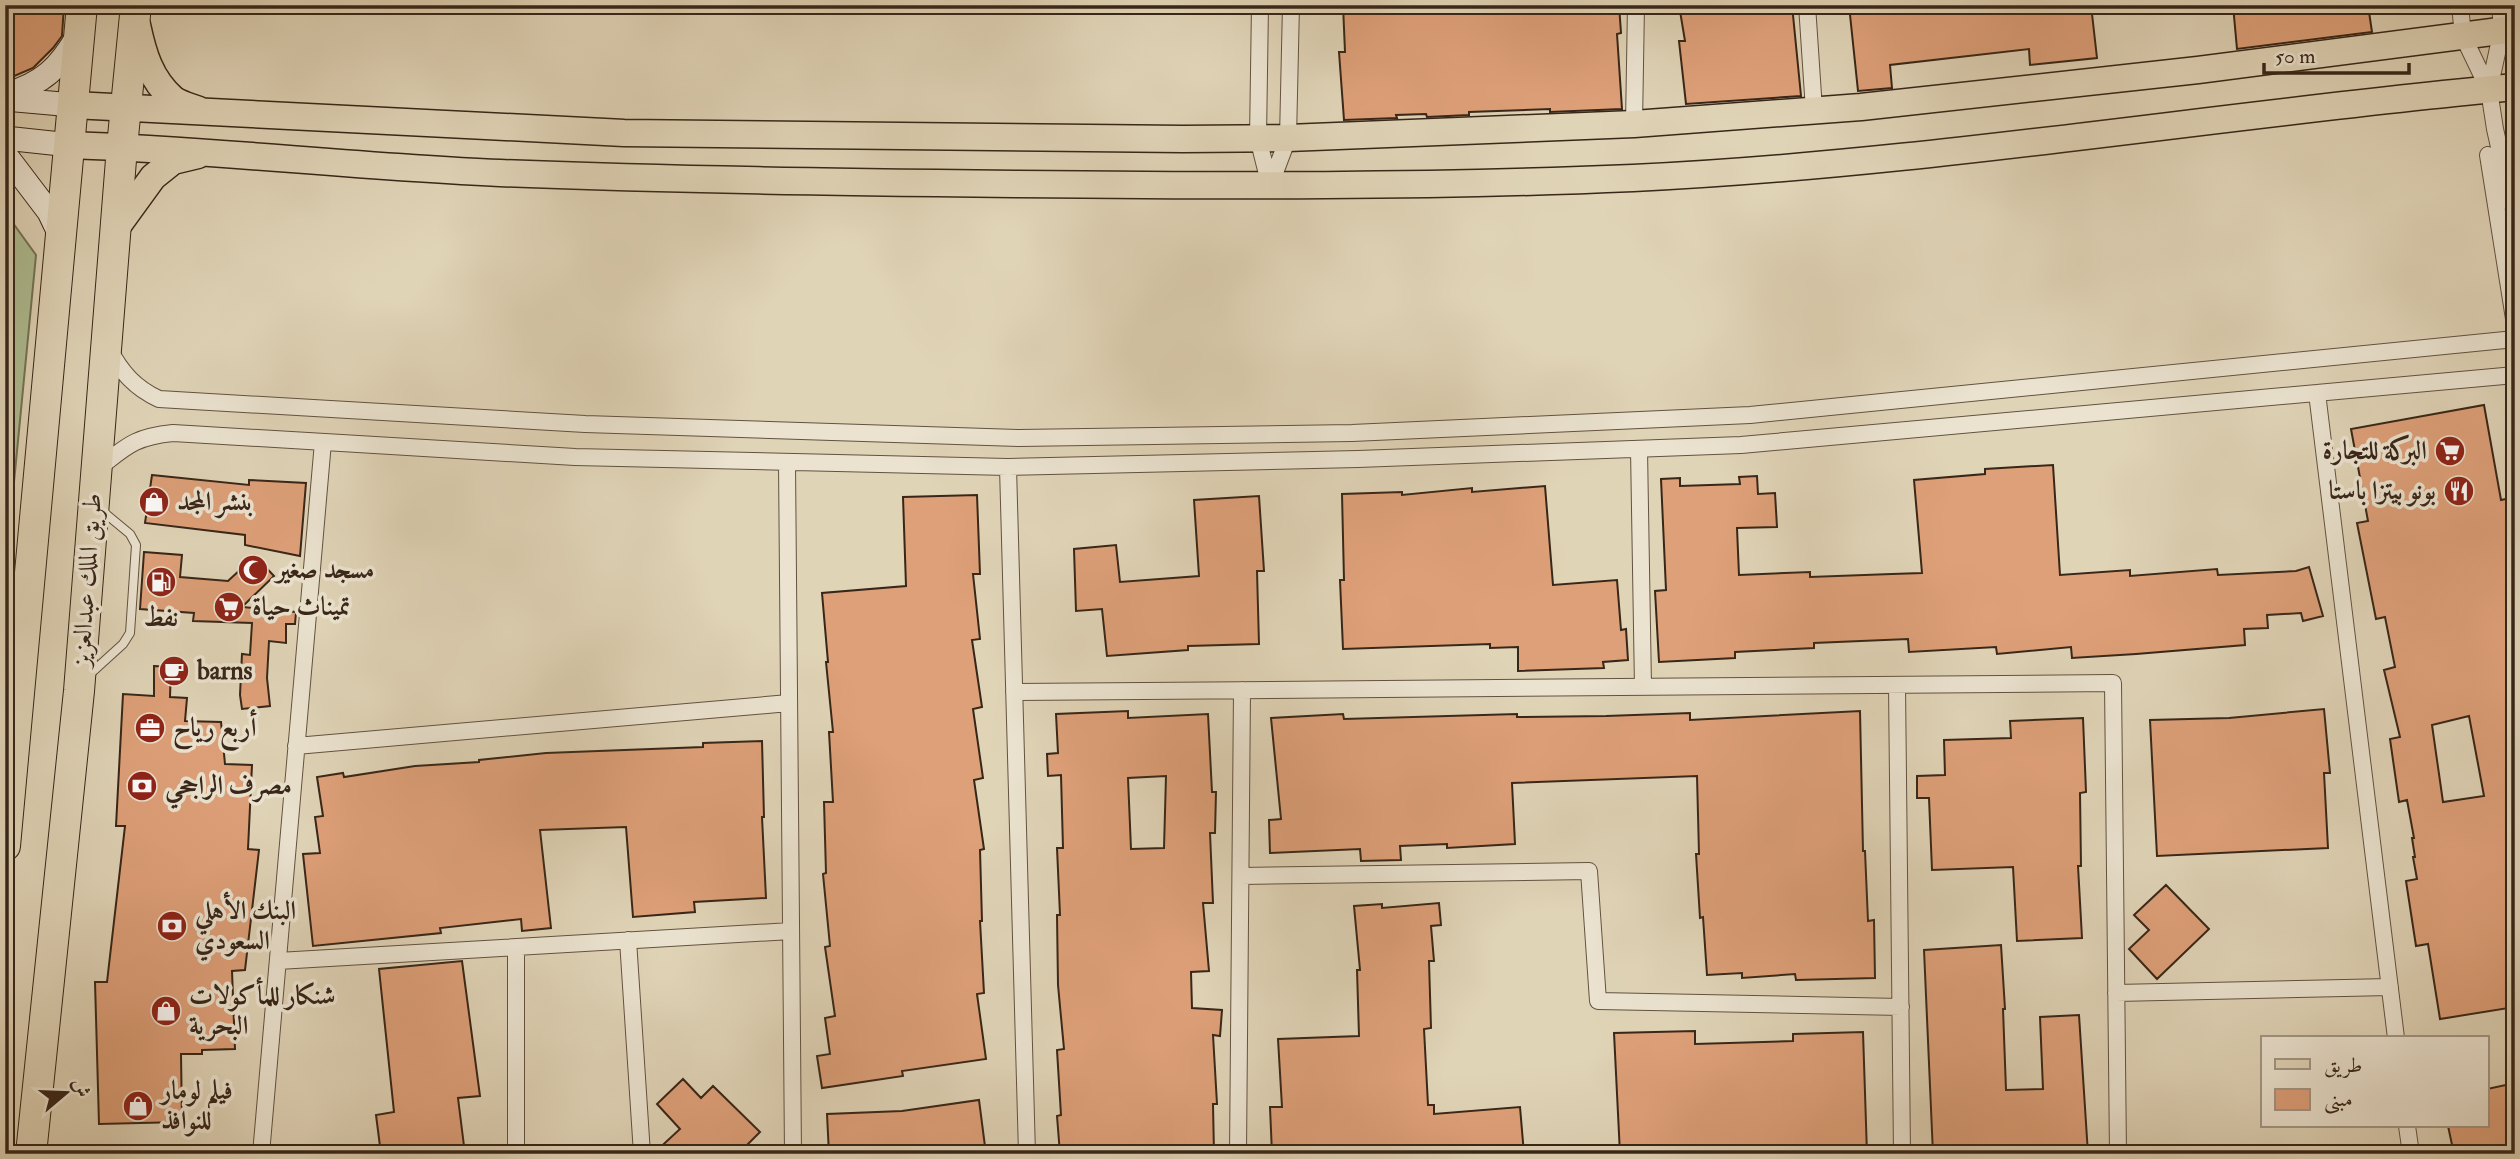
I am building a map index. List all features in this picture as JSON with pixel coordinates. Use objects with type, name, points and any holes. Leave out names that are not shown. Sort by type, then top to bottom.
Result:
[{"type":"highway","name":"طريق الملك عبدالعزيز","points":[[31,1154],[79,691],[122,147],[136,11]]},
{"type":"highway","points":[[5,846],[8,788],[81,18]]},
{"type":"main road","points":[[136,11],[145,58],[157,80],[175,100],[207,113]]},
{"type":"main road","points":[[5,97],[45,78],[65,57],[81,18]]},
{"type":"main road","points":[[5,97],[127,109],[624,133],[1288,138],[1634,124],[1814,110],[2171,73],[2463,36],[2506,21]]},
{"type":"main road","points":[[5,138],[70,145],[498,173],[924,183],[1270,186],[1455,184],[1638,178],[1853,161],[2087,137],[2502,88]]},
{"type":"main road","points":[[116,228],[153,177],[173,161],[206,153]]},
{"type":"main road","points":[[5,154],[49,212],[61,237]]},
{"type":"street","points":[[1260,5],[1258,138],[1270,186]]},
{"type":"street","points":[[1270,186],[1288,138],[1291,5]]},
{"type":"street","points":[[1634,124],[1636,5]]},
{"type":"street","points":[[1807,5],[1814,110]]},
{"type":"street","points":[[2460,5],[2463,36],[2502,88]]},
{"type":"street","points":[[2506,21],[2502,88],[2495,129],[2515,218]]},
{"type":"street","points":[[2488,155],[2515,325]]},
{"type":"street","points":[[106,343],[119,368],[141,391],[159,399],[586,424],[1019,438],[1352,433],[1750,415],[2515,339]]},
{"type":"street","points":[[95,480],[135,440],[149,435],[173,433],[575,457],[1008,467],[1358,459],[1741,445],[2515,375]]},
{"type":"street","points":[[2316,393],[2396,1036]]},
{"type":"street","points":[[261,1154],[323,442]]},
{"type":"street","points":[[1639,449],[1643,687]]},
{"type":"street","points":[[787,462],[793,1154]]},
{"type":"street","points":[[1008,467],[1027,1154]]},
{"type":"street","points":[[1014,692],[2113,683],[2118,1154]]},
{"type":"street","points":[[1897,685],[1902,1154]]},
{"type":"street","points":[[1238,1154],[1242,690]]},
{"type":"street","points":[[296,746],[789,703]]},
{"type":"street","points":[[1241,876],[1589,871],[1598,1001],[1901,1007]]},
{"type":"street","points":[[278,961],[791,931]]},
{"type":"street","points":[[628,940],[642,1154]]},
{"type":"street","points":[[516,947],[516,1154]]},
{"type":"street","points":[[2116,993],[2390,987]]},
{"type":"street","points":[[2407,1128],[2411,1154]]},
{"type":"lane","points":[[79,691],[91,673],[123,645],[132,626],[136,545],[130,534],[102,511],[95,480]]},
{"type":"green space","points":[[5,212],[36,255],[5,575]]},
{"type":"building","points":[[5,5],[64,5],[62,36],[53,48],[33,68],[5,80]]},
{"type":"building","points":[[1343,5],[1619,5],[1621,33],[1617,34],[1622,109],[1469,112],[1469,115],[1396,115],[1397,118],[1344,120],[1339,52],[1345,52]]},
{"type":"building","points":[[1679,5],[1792,5],[1801,96],[1686,104],[1679,41],[1685,41]]},
{"type":"building","points":[[1849,5],[2091,5],[2097,58],[2030,65],[2029,49],[1890,65],[1892,88],[1858,91]]},
{"type":"building","points":[[2233,5],[2368,5],[2372,32],[2237,49]]},
{"type":"building","points":[[2484,405],[2501,500],[2506,499],[2515,544],[2515,560],[2510,561],[2515,582],[2515,1007],[2440,1019],[2428,944],[2416,946],[2406,881],[2417,879],[2413,857],[2414,838],[2407,800],[2399,802],[2390,739],[2400,737],[2384,670],[2395,667],[2385,617],[2376,619],[2357,523],[2368,521],[2351,429]],"holes":[[[2469,716],[2484,796],[2443,802],[2432,725]]]},
{"type":"building","points":[[2053,465],[2060,575],[2130,570],[2130,576],[2217,569],[2218,575],[2296,571],[2309,567],[2323,616],[2303,621],[2301,613],[2267,615],[2268,628],[2244,629],[2245,645],[2136,654],[2072,658],[2071,647],[1997,654],[1996,647],[1909,652],[1908,639],[1814,643],[1814,648],[1735,652],[1735,658],[1659,662],[1655,591],[1666,590],[1661,479],[1680,478],[1680,486],[1740,484],[1739,477],[1757,476],[1758,494],[1775,493],[1777,527],[1737,528],[1739,575],[1810,572],[1810,577],[1922,573],[1914,480],[1985,474],[1985,469]]},
{"type":"building","points":[[152,475],[249,485],[249,480],[306,483],[300,556],[245,545],[245,535],[145,523]]},
{"type":"building","points":[[1545,486],[1553,585],[1617,580],[1621,630],[1626,629],[1628,660],[1603,662],[1604,668],[1518,671],[1518,647],[1490,648],[1490,644],[1343,649],[1340,580],[1344,580],[1342,494],[1402,492],[1402,495],[1472,488],[1472,492]]},
{"type":"building","points":[[977,495],[980,574],[973,574],[980,639],[972,640],[982,707],[973,709],[983,778],[974,780],[984,849],[980,850],[980,921],[984,993],[977,994],[986,1059],[902,1071],[903,1076],[822,1088],[817,1056],[830,1054],[825,1018],[835,1016],[825,947],[830,946],[823,874],[826,873],[824,802],[833,802],[829,732],[833,732],[822,593],[906,586],[903,497]]},
{"type":"building","points":[[1259,496],[1264,571],[1257,571],[1259,644],[1188,646],[1188,650],[1107,656],[1102,609],[1076,611],[1074,549],[1116,545],[1120,582],[1199,576],[1194,500]]},
{"type":"building","points":[[144,552],[182,555],[180,577],[228,581],[255,556],[274,576],[242,607],[296,612],[295,624],[286,624],[286,643],[269,641],[267,678],[270,706],[242,709],[242,654],[250,655],[252,623],[193,621],[194,613],[140,609]]},
{"type":"building","points":[[154,666],[171,667],[170,697],[187,698],[185,721],[221,722],[225,764],[252,765],[248,849],[259,850],[245,970],[232,971],[235,1049],[181,1054],[182,1122],[99,1124],[95,982],[107,982],[125,826],[116,826],[123,694],[154,696]]},
{"type":"building","points":[[2324,709],[2330,773],[2324,773],[2328,848],[2157,856],[2150,720],[2229,718]]},
{"type":"building","points":[[1128,711],[1128,718],[1208,714],[1212,792],[1216,792],[1215,833],[1210,833],[1213,903],[1203,903],[1209,971],[1191,972],[1192,1008],[1222,1010],[1220,1036],[1213,1035],[1217,1104],[1213,1104],[1214,1154],[1060,1154],[1057,1116],[1061,1115],[1057,1050],[1064,1049],[1058,985],[1057,915],[1060,915],[1057,848],[1063,848],[1061,775],[1048,776],[1047,754],[1058,753],[1056,714]],"holes":[[[1166,776],[1164,848],[1131,849],[1128,778]]]},
{"type":"building","points":[[1860,711],[1863,851],[1868,921],[1874,920],[1875,978],[1796,980],[1795,974],[1742,978],[1742,973],[1707,975],[1696,854],[1699,854],[1697,776],[1512,783],[1515,844],[1447,848],[1447,844],[1400,846],[1401,860],[1361,861],[1360,849],[1270,853],[1269,820],[1281,819],[1271,718],[1343,714],[1344,719],[1690,713],[1690,720]]},
{"type":"building","points":[[2083,718],[2086,792],[2080,793],[2081,866],[2078,866],[2082,938],[2017,941],[2013,867],[1932,870],[1929,798],[1917,798],[1917,776],[1945,775],[1944,740],[2011,738],[2010,721]]},
{"type":"building","points":[[762,741],[766,898],[694,902],[695,912],[633,917],[626,827],[540,830],[551,928],[522,931],[521,919],[440,928],[441,933],[313,946],[303,854],[320,853],[315,817],[323,816],[317,777],[343,773],[344,777],[415,766],[479,762],[546,753],[703,747],[703,743]]},
{"type":"building","points":[[2166,885],[2209,929],[2157,979],[2129,949],[2149,930],[2134,915]]},
{"type":"building","points":[[1439,903],[1441,925],[1431,926],[1434,961],[1429,961],[1431,1028],[1424,1029],[1428,1105],[1434,1105],[1434,1114],[1520,1107],[1524,1154],[1272,1154],[1270,1107],[1282,1107],[1278,1039],[1359,1036],[1357,970],[1360,970],[1354,906],[1382,904],[1382,908]]},
{"type":"building","points":[[2001,945],[2006,1090],[2043,1089],[2040,1017],[2079,1015],[2088,1154],[1933,1154],[1924,950]]},
{"type":"building","points":[[462,961],[480,1096],[458,1098],[465,1154],[381,1154],[376,1115],[394,1112],[379,969]]},
{"type":"building","points":[[1695,1031],[1695,1044],[1793,1041],[1793,1034],[1863,1032],[1867,1154],[1620,1154],[1614,1033]]},
{"type":"building","points":[[683,1079],[701,1098],[713,1086],[760,1132],[738,1154],[653,1154],[680,1129],[657,1104]]},
{"type":"building","points":[[2515,1083],[2515,1154],[2454,1154],[2448,1128],[2488,1128],[2488,1089]]},
{"type":"building","points":[[979,1100],[986,1154],[829,1154],[827,1114],[902,1111]]},
{"type":"place","name":"البركة للتجارة","points":[[2450,451]]},
{"type":"place","name":"بونو بيتزا باستا","points":[[2459,491]]},
{"type":"place","name":"بنشر المجد","points":[[154,502]]},
{"type":"place","name":"مسجد صغير","points":[[253,570]]},
{"type":"place","name":"نفط","points":[[161,582]]},
{"type":"place","name":"تميناث حياة","points":[[229,607]]},
{"type":"place","name":"barns","points":[[174,671]]},
{"type":"place","name":"أربع رياح","points":[[150,728]]},
{"type":"place","name":"مصرف الراجحي","points":[[142,786]]},
{"type":"place","name":"البنك الأهلي السعودي","points":[[172,926]]},
{"type":"place","name":"شنكار للمأكولات البحرية","points":[[166,1011]]},
{"type":"place","name":"فيلم لومار للنوافذ","points":[[138,1106]]}]
